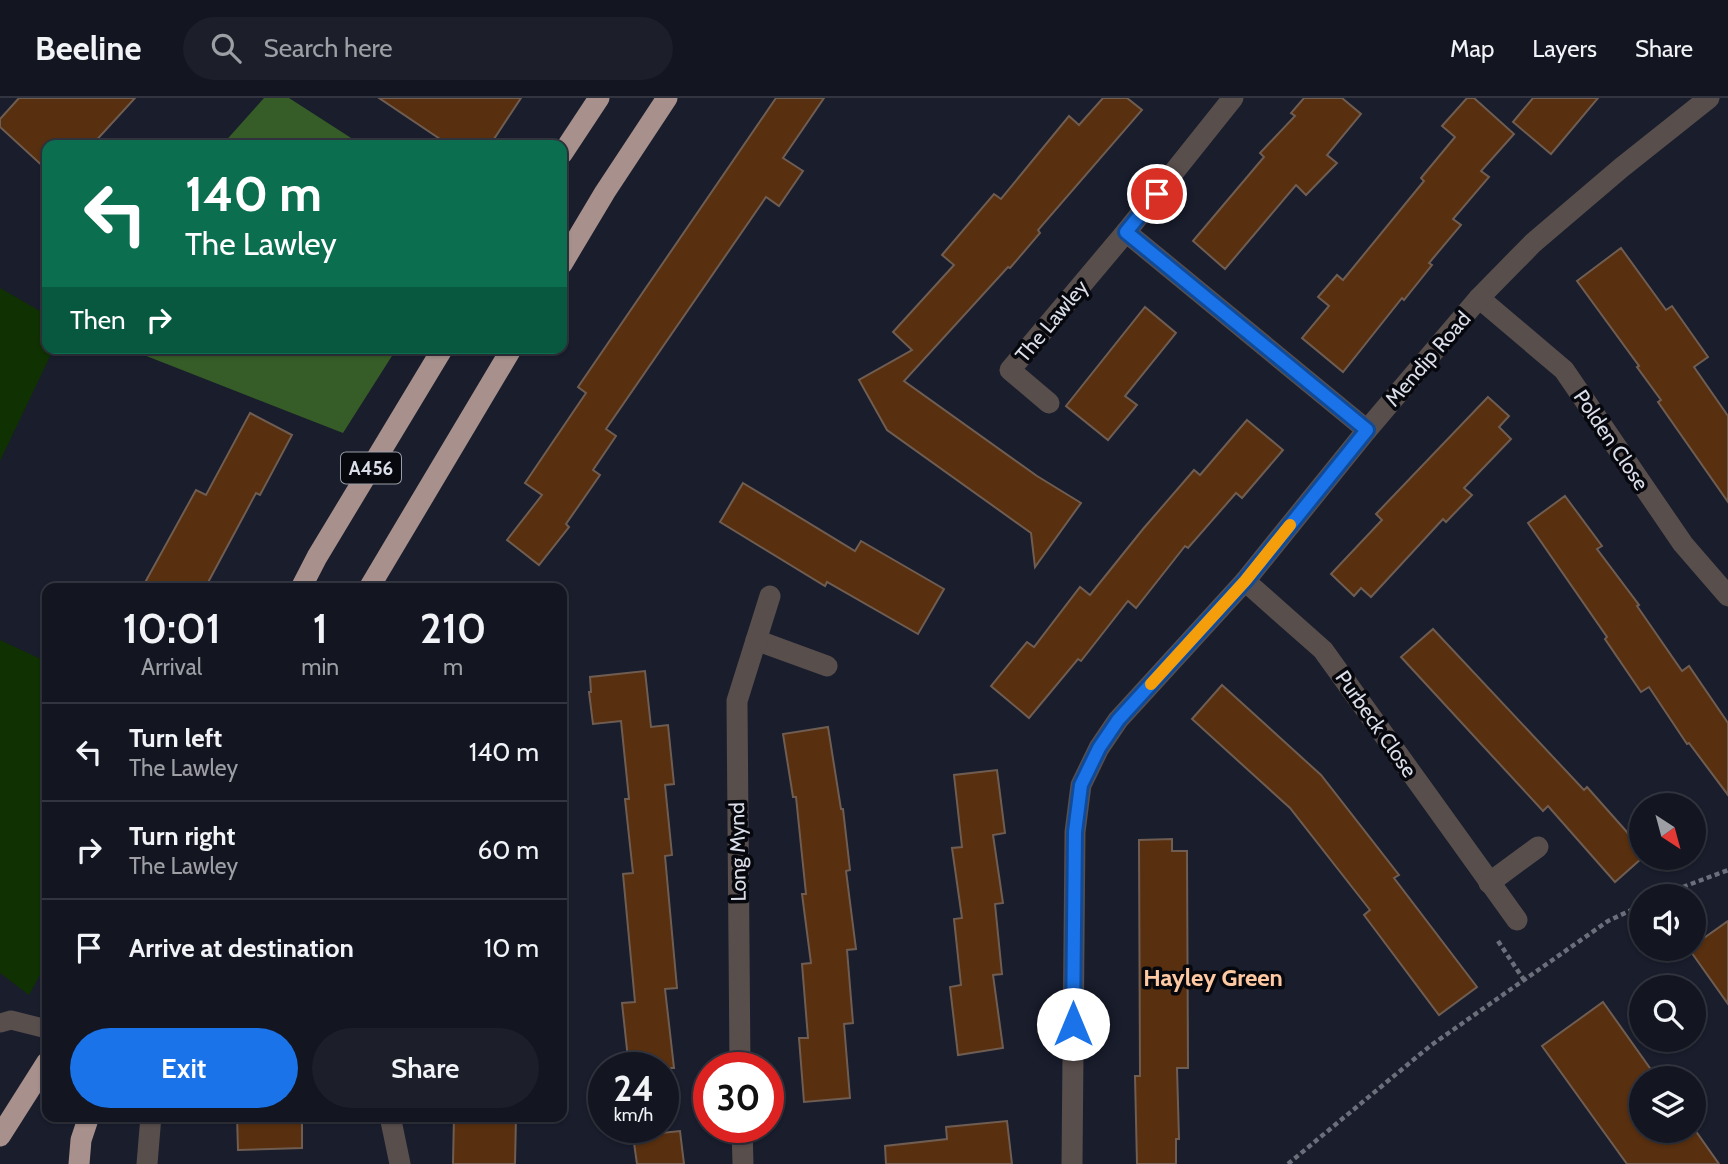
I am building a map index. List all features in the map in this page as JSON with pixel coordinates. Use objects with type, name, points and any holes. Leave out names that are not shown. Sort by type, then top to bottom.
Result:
[{"type":"highway","points":[[567,146],[599,98]]},
{"type":"highway","points":[[567,256],[667,98]]},
{"type":"highway","name":"A456","points":[[304,583],[439,354]]},
{"type":"highway","name":"A456","points":[[372,583],[508,354]]},
{"type":"highway","points":[[0,1136],[42,1070]]},
{"type":"highway","points":[[79,1164],[81,1140],[87,1122]]},
{"type":"street","name":"The Lawley","points":[[1049,403],[1010,370],[1126,232],[1233,98]]},
{"type":"street","name":"Mendip Road","points":[[1072,1164],[1075,832],[1081,785],[1099,748],[1118,720],[1245,581],[1367,430],[1479,299],[1533,243],[1709,98]]},
{"type":"street","points":[[1126,232],[1367,430]]},
{"type":"street","name":"Polden Close","points":[[1479,299],[1564,370],[1683,544],[1728,596]]},
{"type":"street","name":"Purbeck Close","points":[[1245,581],[1323,650],[1517,920]]},
{"type":"street","name":"Long Mynd","points":[[739,1052],[737,701],[770,596]]},
{"type":"street","points":[[756,640],[827,666]]},
{"type":"street","points":[[1489,883],[1538,847]]},
{"type":"street","points":[[147,1164],[150,1122]]},
{"type":"street","points":[[391,1122],[400,1164]]},
{"type":"street","points":[[742,1143],[743,1164]]},
{"type":"lane","points":[[0,1023],[11,1020],[42,1028]]},
{"type":"path","points":[[1691,884],[1728,870]]},
{"type":"path","points":[[1288,1164],[1430,1046],[1608,921],[1629,911]]},
{"type":"green space","points":[[264,98],[289,98],[354,140],[226,140]]},
{"type":"green space","points":[[0,288],[42,312],[42,354],[51,354],[0,461]]},
{"type":"green space","points":[[141,354],[393,354],[343,433]]},
{"type":"green space","points":[[0,640],[42,660],[42,971],[29,995],[0,973]]},
{"type":"building","points":[[19,98],[135,98],[97,140],[42,140],[42,165],[0,127],[0,119]]},
{"type":"building","points":[[379,98],[521,98],[493,140],[442,140]]},
{"type":"building","points":[[776,98],[824,98],[783,158],[803,171],[779,206],[766,197],[606,429],[616,436],[593,470],[600,475],[566,524],[569,527],[539,565],[507,540],[542,495],[525,483],[586,393],[578,387]]},
{"type":"building","points":[[1103,98],[1127,98],[1142,110],[1038,230],[1040,233],[1010,268],[1008,267],[904,381],[1037,476],[1081,503],[1035,567],[1031,533],[887,430],[859,380],[912,350],[893,332],[954,265],[942,255],[994,194],[1001,199],[1069,116],[1079,125]]},
{"type":"building","points":[[1304,98],[1342,98],[1361,114],[1327,155],[1337,163],[1306,195],[1296,185],[1225,269],[1193,241],[1264,157],[1260,153],[1295,116],[1291,113]]},
{"type":"building","points":[[1467,98],[1474,98],[1514,134],[1481,171],[1489,177],[1453,219],[1461,225],[1429,263],[1432,265],[1404,300],[1402,298],[1343,372],[1302,338],[1329,306],[1318,297],[1337,275],[1343,280],[1424,181],[1421,178],[1455,137],[1442,126]]},
{"type":"building","points":[[1533,98],[1598,98],[1551,154],[1513,122]]},
{"type":"building","points":[[1621,248],[1666,310],[1672,306],[1708,357],[1694,367],[1728,416],[1728,502],[1658,402],[1661,400],[1637,367],[1639,366],[1577,281]]},
{"type":"building","points":[[1145,307],[1176,333],[1125,396],[1137,405],[1108,440],[1066,406]]},
{"type":"building","points":[[1488,397],[1509,416],[1499,427],[1511,439],[1464,488],[1472,495],[1446,522],[1443,519],[1371,597],[1361,588],[1354,596],[1331,574],[1382,520],[1376,514]]},
{"type":"building","points":[[250,413],[292,435],[260,495],[256,493],[208,583],[145,583],[196,490],[206,495]]},
{"type":"building","points":[[1247,420],[1283,450],[1242,498],[1236,493],[1188,548],[1185,546],[1136,608],[1128,601],[1081,661],[1078,659],[1029,718],[991,686],[1027,642],[1034,647],[1080,587],[1090,595],[1194,470],[1200,475]]},
{"type":"building","points":[[743,483],[855,551],[861,541],[944,589],[918,634],[827,582],[825,586],[720,522]]},
{"type":"building","points":[[1565,496],[1602,546],[1597,549],[1639,605],[1637,606],[1682,671],[1689,666],[1728,723],[1728,795],[1689,743],[1687,744],[1649,687],[1641,692],[1605,639],[1607,637],[1528,523]]},
{"type":"building","points":[[1433,629],[1584,790],[1587,787],[1629,834],[1629,870],[1615,882],[1548,806],[1543,811],[1401,657]]},
{"type":"building","points":[[645,671],[651,727],[668,725],[674,784],[665,785],[672,855],[665,856],[677,988],[665,989],[672,1052],[627,1052],[622,1003],[635,1002],[623,874],[633,873],[625,799],[629,799],[621,721],[593,724],[590,677]]},
{"type":"building","points":[[1222,685],[1321,775],[1399,875],[1394,878],[1477,987],[1439,1015],[1364,915],[1370,910],[1290,808],[1192,719]]},
{"type":"building","points":[[828,727],[843,809],[850,870],[846,871],[856,949],[847,950],[853,1023],[844,1024],[850,1098],[804,1102],[799,1038],[808,1038],[802,964],[811,963],[802,894],[806,894],[796,797],[793,797],[783,734]]},
{"type":"building","points":[[997,770],[1005,833],[993,835],[1003,903],[995,904],[1002,974],[993,975],[1003,1048],[958,1055],[950,987],[961,985],[954,919],[962,918],[952,848],[962,847],[954,775]]},
{"type":"building","points":[[1172,839],[1172,851],[1187,851],[1188,1068],[1177,1068],[1179,1139],[1176,1139],[1176,1164],[1137,1164],[1135,1076],[1140,1076],[1139,840]]},
{"type":"building","points":[[1728,921],[1728,1004],[1698,961],[1706,961],[1706,937]]},
{"type":"building","points":[[1603,1002],[1629,1039],[1629,1052],[1639,1052],[1648,1066],[1629,1066],[1629,1143],[1704,1143],[1719,1164],[1627,1164],[1542,1046]]},
{"type":"building","points":[[1007,1121],[1012,1164],[886,1164],[885,1146],[947,1139],[946,1127]]},
{"type":"building","points":[[237,1122],[302,1122],[302,1148],[238,1150]]},
{"type":"building","points":[[454,1122],[516,1122],[515,1164],[453,1164]]},
{"type":"building","points":[[679,1131],[684,1164],[637,1164],[634,1143],[679,1143]]},
{"type":"slow traffic","points":[[1151,684],[1245,581],[1290,525]]},
{"type":"district","name":"Hayley Green","points":[[1213,978]]},
{"type":"route","points":[[1073,1024],[1075,832],[1081,785],[1099,748],[1118,720],[1245,581],[1367,430],[1126,232],[1157,194]]}]
